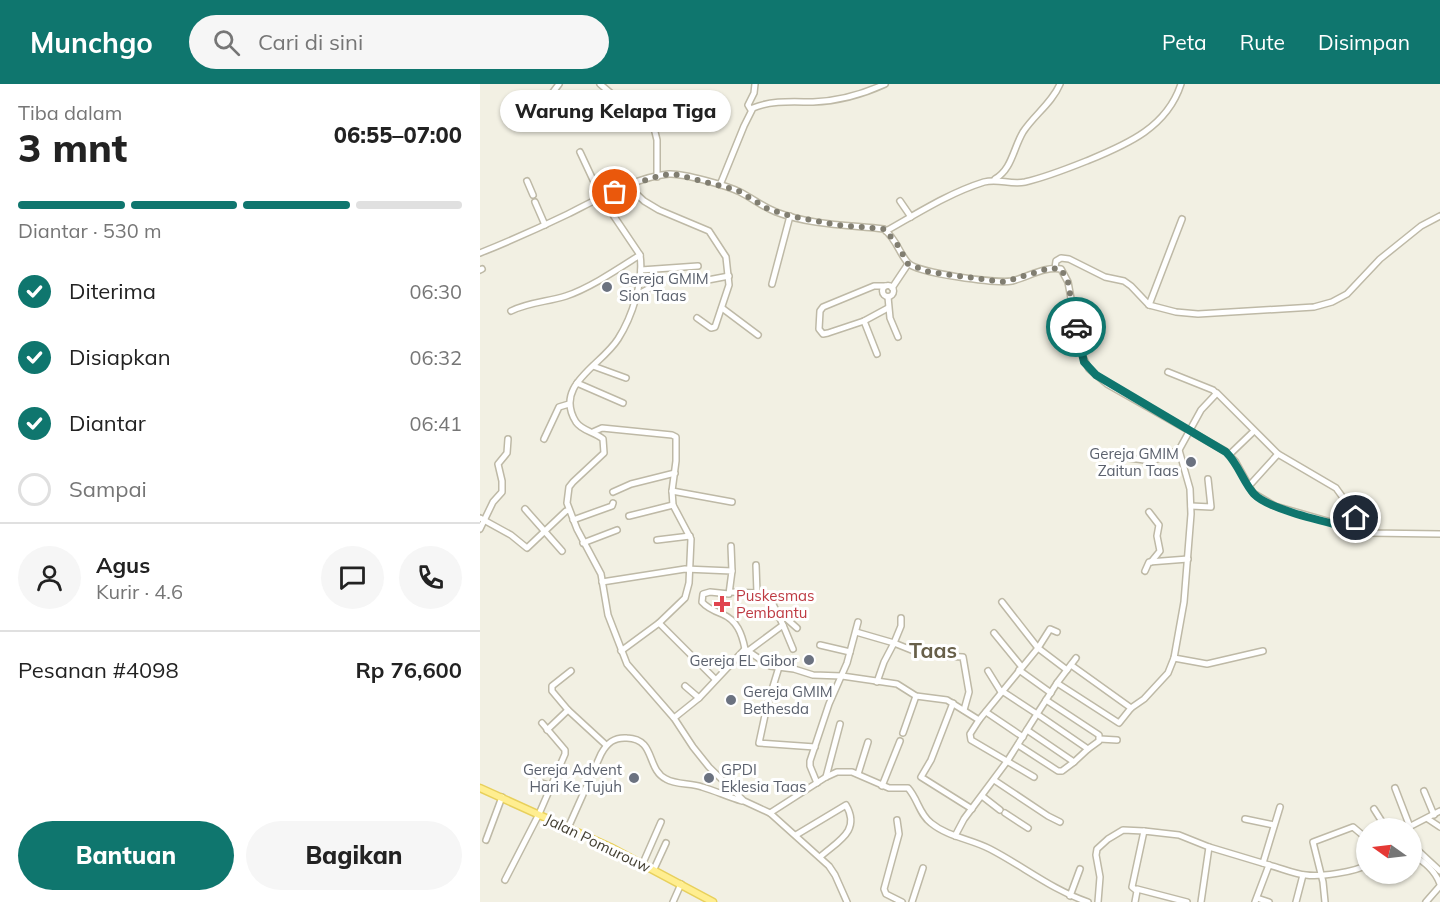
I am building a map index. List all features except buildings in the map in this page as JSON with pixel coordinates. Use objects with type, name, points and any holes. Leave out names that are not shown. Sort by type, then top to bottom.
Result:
[{"type":"main road","name":"Jalan Pomurouw","points":[[480,788],[643,863],[681,884],[700,898],[713,902]]},
{"type":"street","points":[[544,104],[560,84]]},
{"type":"street","points":[[600,84],[619,100],[652,120],[657,140],[657,177]]},
{"type":"street","points":[[751,110],[748,105],[754,93],[754,84]]},
{"type":"street","points":[[720,185],[751,110],[758,106],[783,102],[814,102],[858,96],[885,84]]},
{"type":"street","points":[[480,252],[628,186],[674,174],[737,190],[768,209],[790,216],[886,231],[967,188],[995,179],[1005,171],[1023,132],[1056,94],[1060,84]]},
{"type":"street","points":[[995,179],[1015,183],[1025,182],[1069,168],[1124,146],[1159,120],[1172,104],[1181,84]]},
{"type":"street","points":[[580,152],[602,197],[640,255],[640,270],[629,316],[618,339],[577,383],[570,395],[569,404],[580,426],[603,439],[604,453],[569,488],[567,502],[569,510],[597,565],[605,603],[621,651],[633,673],[674,718],[701,758],[744,801]]},
{"type":"street","points":[[527,181],[544,225]]},
{"type":"street","points":[[628,186],[658,210],[709,231],[726,256],[729,281],[722,308],[713,329],[697,318]]},
{"type":"street","points":[[900,201],[911,217]]},
{"type":"street","points":[[772,284],[790,216]]},
{"type":"street","points":[[1055,268],[1056,261],[1061,258],[1077,262],[1106,277],[1124,281],[1149,305],[1176,312],[1198,314],[1314,308],[1347,294],[1380,259],[1421,226],[1440,216]]},
{"type":"street","points":[[1149,305],[1182,219]]},
{"type":"street","points":[[886,231],[908,264],[929,272],[1004,282],[1055,268],[1061,269],[1066,277],[1078,344],[1089,369],[1107,384],[1191,430],[1229,455],[1256,496],[1275,506],[1355,526],[1373,533],[1440,534]]},
{"type":"street","points":[[512,311],[533,302],[565,296],[596,282],[640,255]]},
{"type":"street","points":[[888,297],[893,294],[892,288],[908,264]]},
{"type":"street","points":[[640,270],[698,266]]},
{"type":"street","points":[[692,283],[729,281]]},
{"type":"street","points":[[635,296],[661,282]]},
{"type":"street","points":[[888,308],[864,321],[828,333],[823,334],[819,329],[820,311],[823,307],[874,286],[892,288]]},
{"type":"street","points":[[885,286],[883,294],[888,297]]},
{"type":"street","points":[[888,297],[888,308],[898,337]]},
{"type":"street","points":[[722,308],[758,335]]},
{"type":"street","points":[[864,321],[876,354]]},
{"type":"street","points":[[593,366],[626,378]]},
{"type":"street","points":[[1168,372],[1213,390],[1278,454],[1336,488],[1349,506],[1356,510],[1355,526]]},
{"type":"street","points":[[577,383],[623,403]]},
{"type":"street","points":[[1129,458],[1153,461],[1179,450],[1201,410],[1216,393]]},
{"type":"street","points":[[544,439],[559,407],[569,404]]},
{"type":"street","points":[[593,432],[602,428],[676,437],[678,441],[672,491],[673,505],[692,544],[686,596],[658,624],[621,651]]},
{"type":"street","points":[[1229,455],[1254,431]]},
{"type":"street","points":[[480,530],[482,519],[502,492],[498,464],[507,453],[508,438]]},
{"type":"street","points":[[1057,683],[1119,723],[1131,708],[1144,699],[1168,673],[1174,658],[1184,602],[1191,506],[1190,489],[1179,450]]},
{"type":"street","points":[[1249,486],[1278,454]]},
{"type":"street","points":[[613,492],[631,484],[675,472]]},
{"type":"street","points":[[1191,506],[1212,507],[1208,479]]},
{"type":"street","points":[[672,491],[732,502]]},
{"type":"street","points":[[573,520],[612,506],[613,503]]},
{"type":"street","points":[[629,516],[673,505]]},
{"type":"street","points":[[525,509],[562,551]]},
{"type":"street","points":[[482,519],[511,535],[527,549],[569,510]]},
{"type":"street","points":[[1145,571],[1148,563],[1160,552],[1157,536],[1159,525],[1149,513]]},
{"type":"street","points":[[584,543],[617,530]]},
{"type":"street","points":[[657,540],[690,536]]},
{"type":"street","points":[[730,592],[731,546]]},
{"type":"street","points":[[1151,562],[1188,559]]},
{"type":"street","points":[[756,565],[758,593]]},
{"type":"street","points":[[602,582],[672,570],[732,572]]},
{"type":"street","points":[[794,649],[770,598],[758,593],[704,593],[702,602],[705,606],[734,621],[747,650],[765,664],[813,675],[842,676],[900,685],[915,696],[939,698],[952,703],[979,720]]},
{"type":"street","points":[[1002,602],[1038,648],[1131,708]]},
{"type":"street","points":[[778,611],[796,628]]},
{"type":"street","points":[[877,682],[901,626],[901,618]]},
{"type":"street","points":[[817,783],[810,766],[824,718],[842,676],[858,622]]},
{"type":"street","points":[[658,624],[714,680]]},
{"type":"street","points":[[674,718],[699,698],[714,680],[747,650],[783,625]]},
{"type":"street","points":[[1034,777],[1008,760],[986,750],[970,738],[970,734],[1001,691],[1038,648],[1050,629],[1057,632]]},
{"type":"street","points":[[855,632],[894,643],[924,655],[963,657],[969,692],[964,710]]},
{"type":"street","points":[[994,633],[1020,668],[1051,693]]},
{"type":"street","points":[[820,645],[850,651]]},
{"type":"street","points":[[1174,658],[1207,664],[1263,651]]},
{"type":"street","points":[[955,836],[1076,658]]},
{"type":"street","points":[[778,667],[767,703],[760,744],[815,747]]},
{"type":"street","points":[[571,670],[551,689],[568,710],[606,745]]},
{"type":"street","points":[[988,671],[1001,691],[1089,750]]},
{"type":"street","points":[[685,686],[699,698]]},
{"type":"street","points":[[903,733],[915,696]]},
{"type":"street","points":[[1046,700],[1099,735],[1100,739]]},
{"type":"street","points":[[952,703],[934,752],[921,777],[972,809]]},
{"type":"street","points":[[548,730],[568,710]]},
{"type":"street","points":[[986,712],[1023,737]]},
{"type":"street","points":[[505,880],[538,814],[566,750],[542,723]]},
{"type":"street","points":[[826,777],[840,724]]},
{"type":"street","points":[[1027,730],[1074,762]]},
{"type":"street","points":[[568,828],[606,745],[618,738],[633,738],[642,742],[647,748],[658,772],[667,780],[702,786],[770,813],[820,857],[835,874],[847,902]]},
{"type":"street","points":[[1018,745],[1058,771],[1062,771],[1100,739],[1117,740]]},
{"type":"street","points":[[882,786],[900,741]]},
{"type":"street","points":[[858,774],[867,742]]},
{"type":"street","points":[[770,813],[837,772],[858,774],[882,786],[908,788],[925,819],[955,836],[992,850],[1073,899],[1088,902]]},
{"type":"street","points":[[994,780],[1060,822]]},
{"type":"street","points":[[542,783],[550,786]]},
{"type":"street","points":[[1395,788],[1406,818]]},
{"type":"street","points":[[1422,822],[1437,813],[1424,791]]},
{"type":"street","points":[[486,840],[502,797]]},
{"type":"street","points":[[981,798],[1028,828]]},
{"type":"street","points":[[796,835],[846,806],[853,818],[852,824],[842,838],[820,857]]},
{"type":"street","points":[[1269,902],[1257,897],[1280,807]]},
{"type":"street","points":[[1374,809],[1380,818]]},
{"type":"street","points":[[1245,819],[1275,825]]},
{"type":"street","points":[[1428,819],[1440,827]]},
{"type":"street","points":[[897,820],[899,834],[884,889],[886,894],[902,902]]},
{"type":"street","points":[[643,863],[661,822]]},
{"type":"street","points":[[1325,902],[1325,890],[1313,841],[1353,826],[1356,829]]},
{"type":"street","points":[[1098,902],[1100,877],[1096,865],[1097,849],[1116,833],[1127,829],[1179,835],[1209,847],[1303,875],[1356,869]]},
{"type":"street","points":[[1144,831],[1132,887],[1187,902]]},
{"type":"street","points":[[654,869],[666,843]]},
{"type":"street","points":[[1201,902],[1209,847]]},
{"type":"street","points":[[1422,854],[1440,871]]},
{"type":"street","points":[[1422,861],[1437,876],[1440,885],[1426,902]]},
{"type":"street","points":[[912,902],[923,868]]},
{"type":"street","points":[[1073,899],[1080,869]]},
{"type":"street","points":[[1296,901],[1303,875]]},
{"type":"street","points":[[673,902],[681,884]]},
{"type":"street","points":[[1135,902],[1137,889]]},
{"type":"way so far","points":[[615,192],[639,182],[674,174],[737,190],[777,213],[838,225],[884,229],[897,244],[908,264],[929,272],[1004,282],[1050,268],[1061,269],[1068,282],[1076,327]]},
{"type":"place","name":"Warung Kelapa Tiga","points":[[615,192]]},
{"type":"place","name":"Gereja GMIM Sion Taas","points":[[607,287]]},
{"type":"place","name":"Gereja GMIM Zaitun Taas","points":[[1191,462]]},
{"type":"place","name":"Puskesmas Pembantu","points":[[722,604]]},
{"type":"place","name":"Gereja EL Gibor","points":[[809,660]]},
{"type":"place","name":"Gereja GMIM Bethesda","points":[[731,700]]},
{"type":"place","name":"Gereja Advent Hari Ke Tujuh","points":[[634,778]]},
{"type":"place","name":"GPDI Eklesia Taas","points":[[709,778]]},
{"type":"district","name":"Taas","points":[[933,650]]},
{"type":"route","points":[[1076,327],[1078,344],[1089,369],[1107,384],[1226,452],[1235,461],[1256,496],[1275,506],[1354,529],[1356,518]]}]
